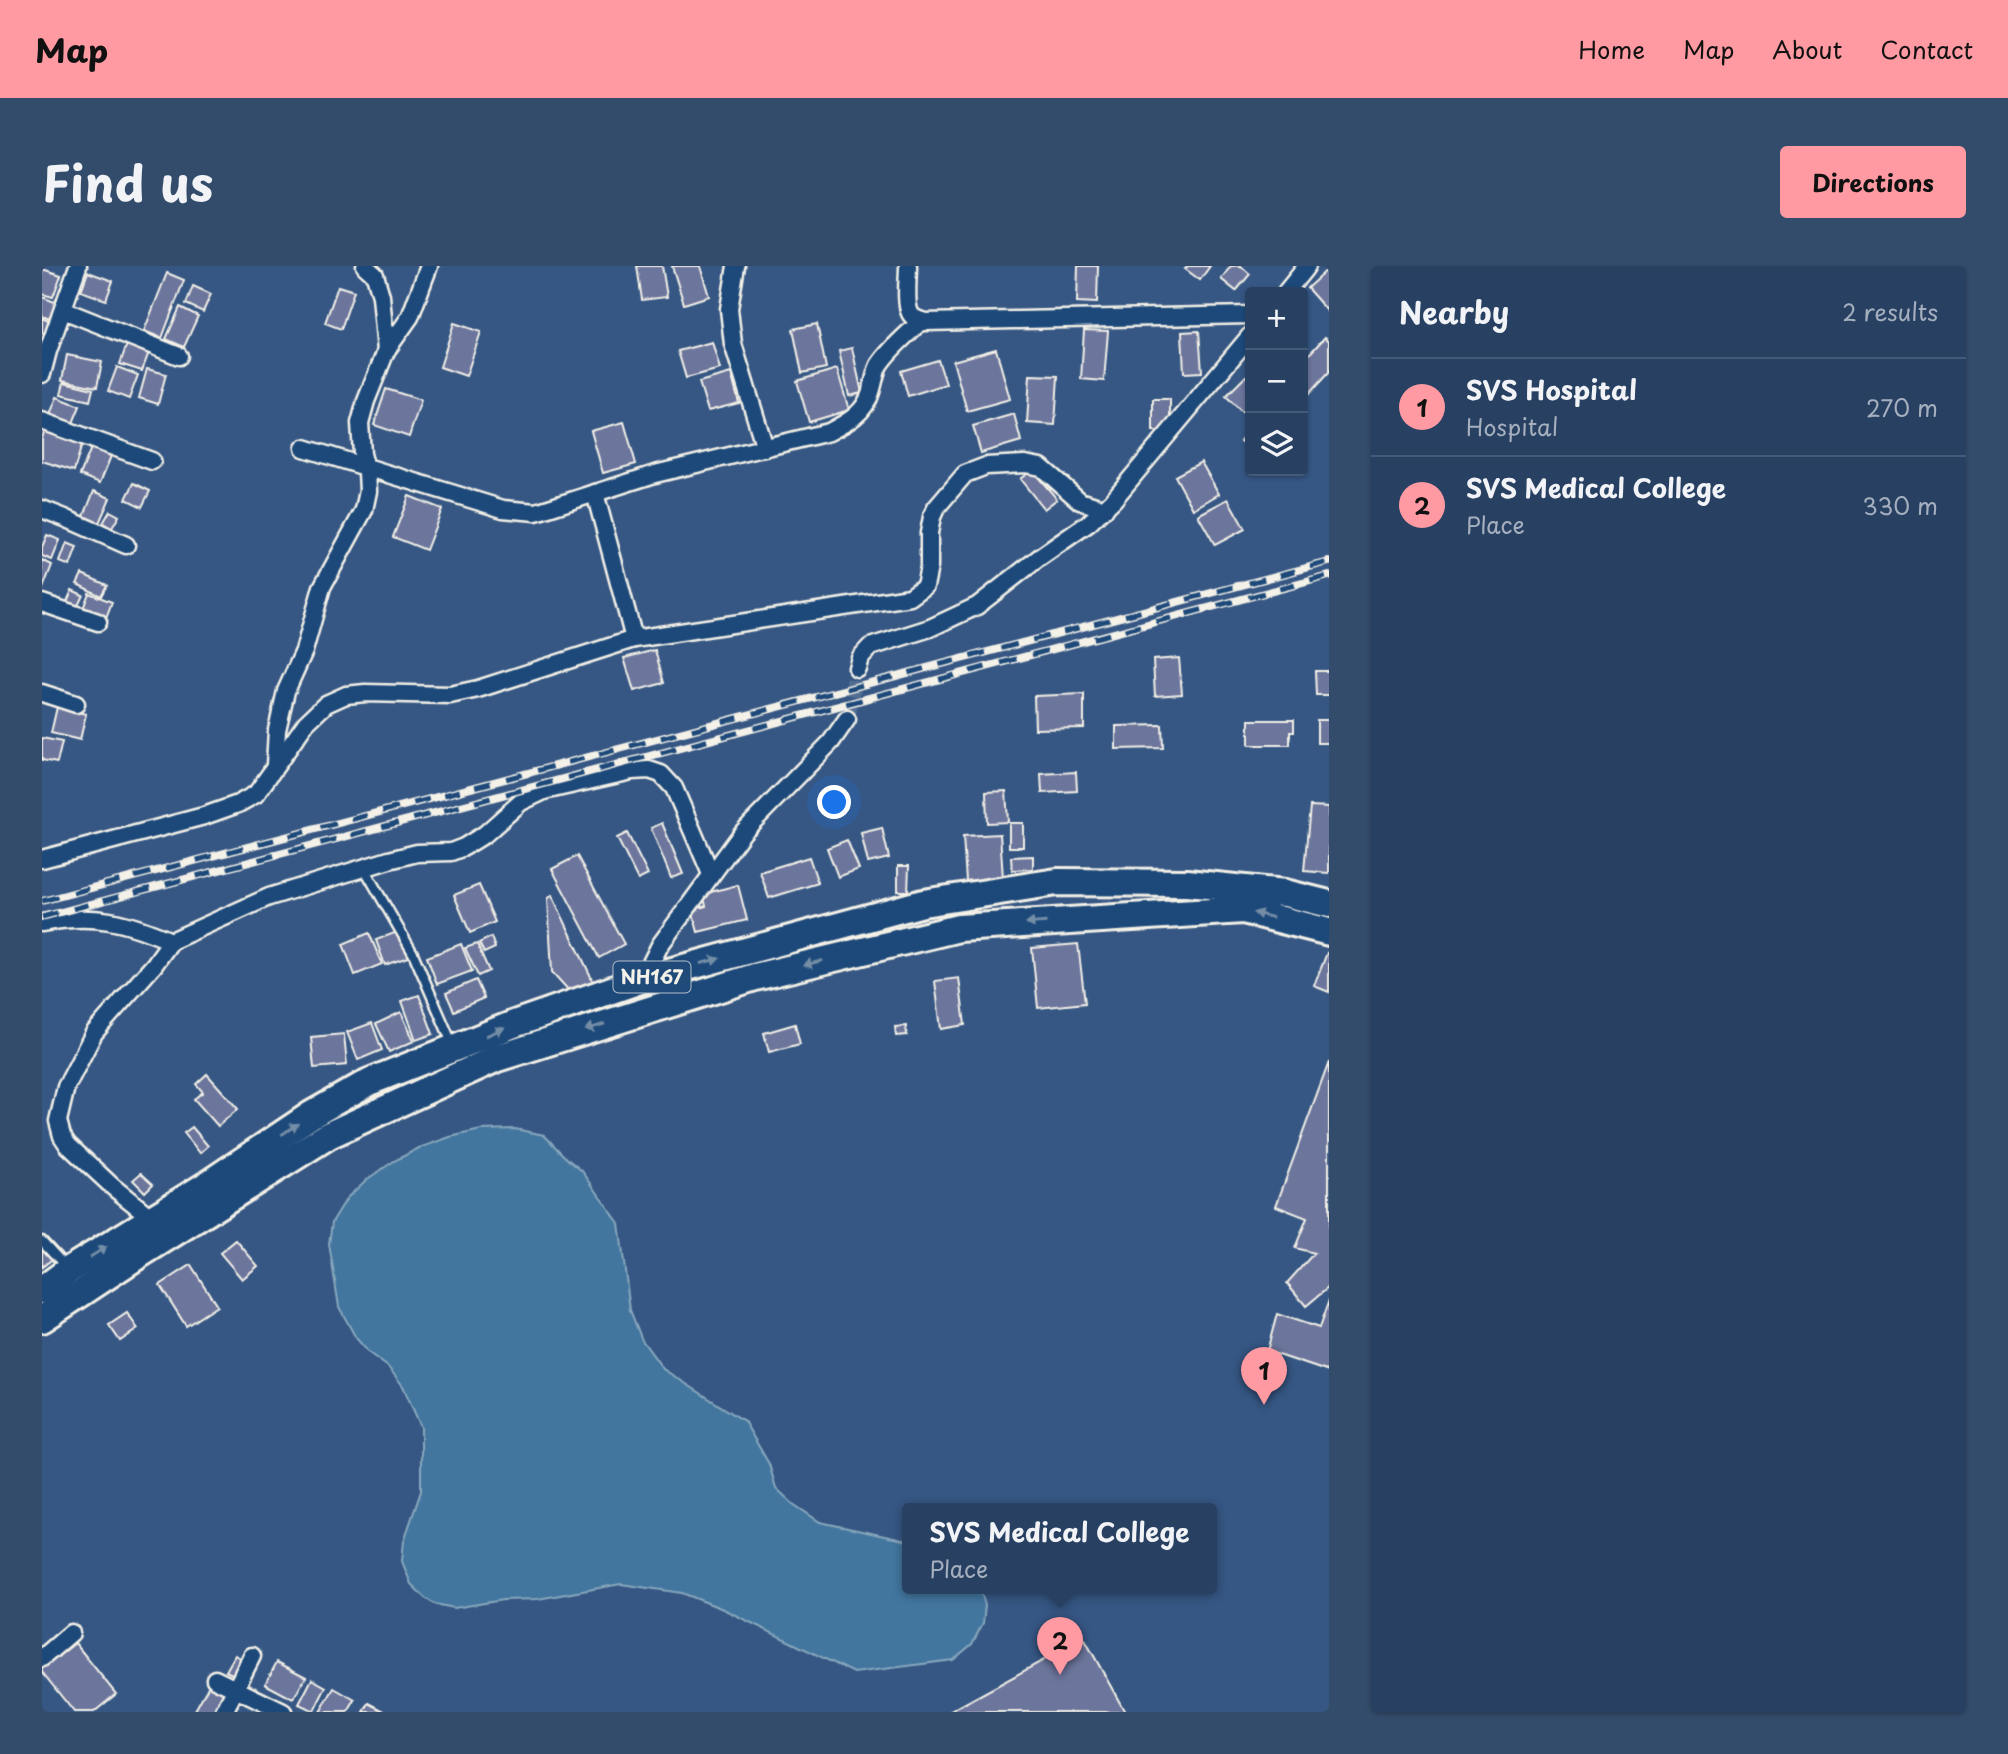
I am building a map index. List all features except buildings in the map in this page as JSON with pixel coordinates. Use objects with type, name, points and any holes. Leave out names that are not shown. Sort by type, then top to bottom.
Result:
[{"type":"highway","name":"NH167","points":[[42,1290],[311,1115],[369,1082],[514,1024],[643,979],[923,903],[1057,882],[1186,883],[1285,893],[1329,904]]},
{"type":"highway","name":"NH167","points":[[42,1319],[329,1135],[497,1058],[755,977],[959,928],[1243,910],[1329,932]]},
{"type":"street","points":[[42,374],[78,266]]},
{"type":"street","points":[[365,266],[375,275],[381,296],[386,351]]},
{"type":"street","points":[[275,768],[277,730],[286,691],[304,651],[323,587],[364,510],[368,491],[360,423],[366,401],[386,351],[410,317],[429,266]]},
{"type":"street","points":[[736,266],[729,309],[733,344],[765,448]]},
{"type":"street","points":[[908,266],[910,314],[921,321],[970,323],[1245,315]]},
{"type":"street","points":[[1290,287],[1307,266]]},
{"type":"street","points":[[63,310],[179,356]]},
{"type":"street","points":[[304,448],[503,509],[536,512],[655,474],[829,432],[847,423],[863,410],[878,368],[889,352],[921,321]]},
{"type":"street","points":[[857,668],[860,657],[870,647],[930,628],[977,606],[1089,523],[1105,509],[1245,342]]},
{"type":"street","points":[[42,421],[152,461]]},
{"type":"street","points":[[42,859],[204,816],[256,794],[306,723],[326,704],[346,695],[450,695],[478,689],[634,639],[910,597],[925,586],[929,567],[929,533],[936,508],[965,474],[986,466],[1025,464],[1041,467],[1080,501],[1105,509]]},
{"type":"street","points":[[595,493],[634,639]]},
{"type":"street","points":[[42,509],[126,545]]},
{"type":"street","points":[[42,603],[98,622]]},
{"type":"street","points":[[42,693],[76,705]]},
{"type":"street","points":[[643,979],[660,945],[743,832],[831,742],[848,719]]},
{"type":"street","points":[[153,1219],[113,1187],[68,1145],[58,1121],[65,1087],[94,1033],[154,965],[171,941],[270,897],[417,853],[451,852],[485,834],[522,802],[544,791],[632,771],[649,770],[661,774],[674,788],[711,874]]},
{"type":"street","points":[[42,923],[94,919],[122,922],[171,941]]},
{"type":"street","points":[[42,1658],[71,1633]]},
{"type":"street","points":[[224,1712],[252,1656]]},
{"type":"street","points":[[215,1679],[284,1712]]},
{"type":"lane","points":[[364,868],[413,953],[455,1049]]},
{"type":"lane","points":[[42,1241],[69,1270]]},
{"type":"water","points":[[515,1129],[544,1135],[582,1171],[619,1223],[630,1310],[642,1340],[663,1369],[744,1421],[769,1464],[776,1488],[793,1504],[820,1522],[902,1540],[902,1594],[982,1594],[985,1605],[983,1623],[972,1644],[953,1660],[854,1673],[723,1609],[682,1593],[621,1584],[538,1599],[503,1600],[454,1608],[435,1604],[411,1584],[402,1561],[404,1541],[421,1491],[421,1427],[403,1386],[388,1367],[369,1353],[356,1338],[339,1307],[329,1244],[332,1222],[347,1198],[366,1180],[394,1161],[419,1148],[481,1130]]},
{"type":"tunnel","points":[[847,719],[857,668]]},
{"type":"railway","points":[[42,901],[1329,562]]},
{"type":"railway","points":[[42,917],[1329,576]]},
{"type":"place","name":"SVS Hospital","points":[[1264,1405]]},
{"type":"place","name":"SVS Medical College","points":[[1060,1675]]}]
